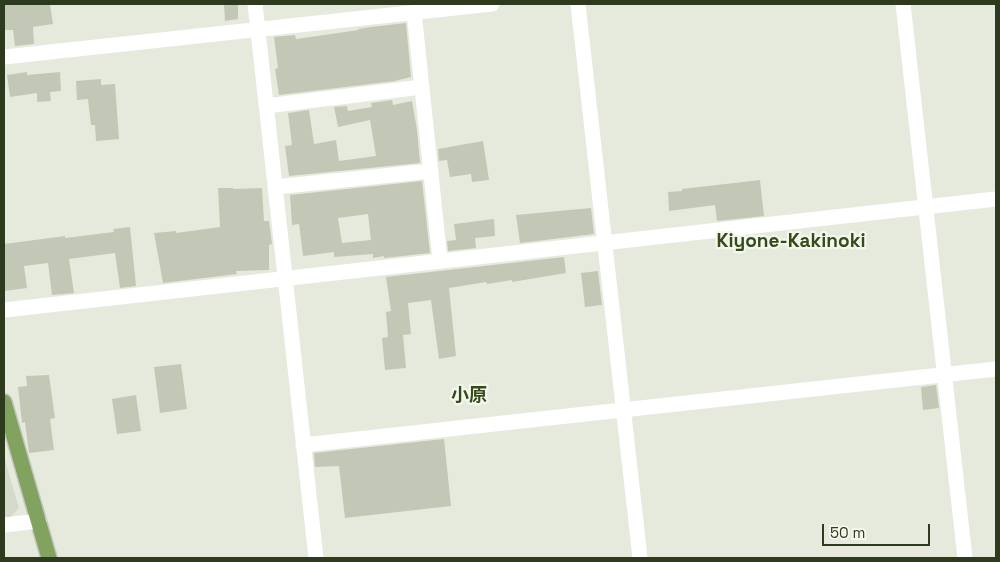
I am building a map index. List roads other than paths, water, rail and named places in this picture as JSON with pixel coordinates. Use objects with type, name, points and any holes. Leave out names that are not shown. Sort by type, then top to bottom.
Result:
[{"type":"main road","points":[[4,402],[49,558]]},
{"type":"street","points":[[255,4],[316,558]]},
{"type":"street","points":[[4,57],[492,4]]},
{"type":"street","points":[[578,4],[640,558]]},
{"type":"street","points":[[903,4],[964,558]]},
{"type":"street","points":[[414,12],[440,260]]},
{"type":"street","points":[[266,106],[422,87]]},
{"type":"street","points":[[275,187],[431,170]]},
{"type":"street","points":[[4,310],[996,199]]},
{"type":"street","points":[[303,445],[996,369]]},
{"type":"street","points":[[4,525],[39,521]]},
{"type":"district","name":"Kiyone-Kakinoki","points":[[791,242]]},
{"type":"district","name":"小原","points":[[469,396]]}]
